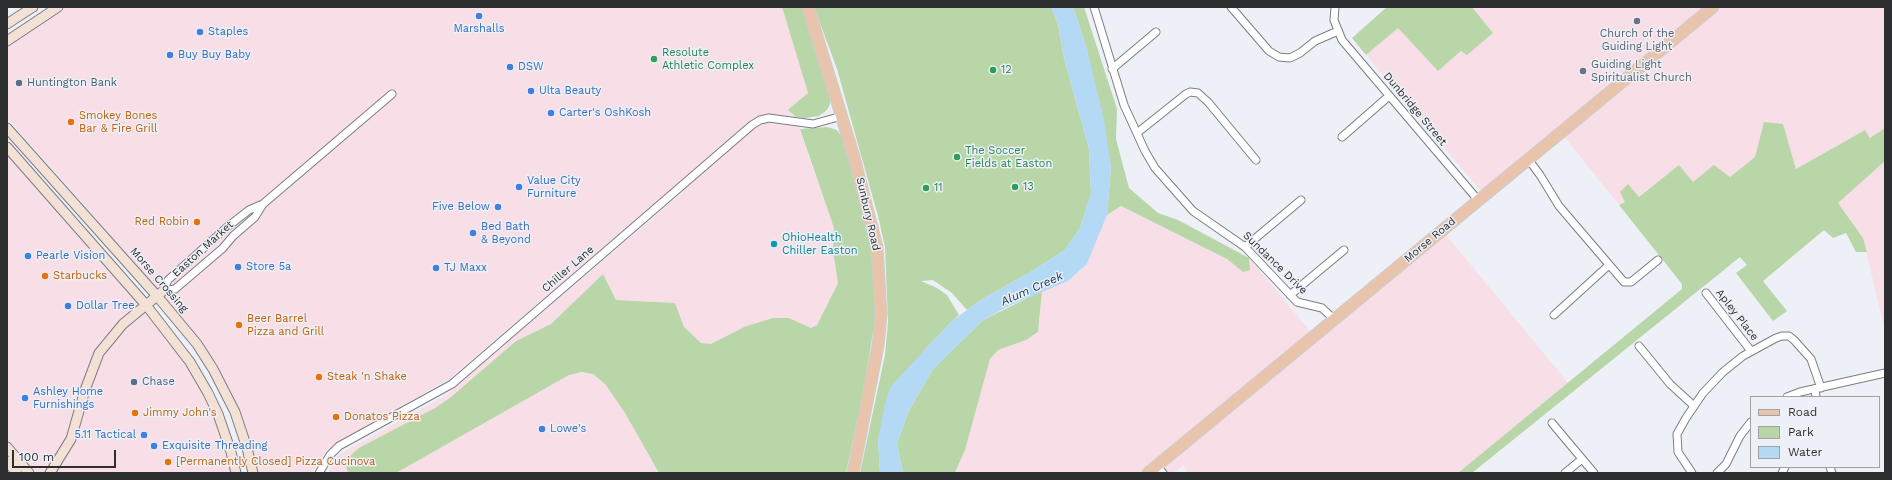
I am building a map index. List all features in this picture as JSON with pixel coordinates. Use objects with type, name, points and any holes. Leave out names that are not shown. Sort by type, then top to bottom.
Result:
[{"type":"main road","points":[[7,24],[33,7]]},
{"type":"main road","points":[[7,42],[58,7]]},
{"type":"main road","name":"Sunbury Road","points":[[808,7],[842,116],[877,247],[881,314],[877,354],[853,473]]},
{"type":"main road","name":"Morse Road","points":[[1148,473],[1160,469],[1478,200],[1714,7]]},
{"type":"main road","name":"Morse Crossing","points":[[7,128],[160,294],[197,344],[218,378],[239,423],[252,473]]},
{"type":"main road","points":[[7,147],[146,306],[186,355],[208,393],[226,433],[236,473]]},
{"type":"main road","points":[[50,473],[71,439],[85,390],[99,353],[114,333],[160,294]]},
{"type":"main road","points":[[7,447],[29,473]]},
{"type":"main road","points":[[7,461],[17,473]]},
{"type":"street","name":"Sundance Drive","points":[[1094,7],[1124,104],[1155,168],[1193,211],[1245,247],[1296,302],[1322,308],[1335,320]]},
{"type":"street","points":[[1231,7],[1269,51],[1279,57],[1290,58],[1300,53],[1315,41],[1338,31],[1334,20],[1335,7]]},
{"type":"street","name":"Dunbridge Street","points":[[1338,31],[1342,40],[1478,200]]},
{"type":"street","points":[[1112,69],[1156,32]]},
{"type":"street","points":[[1137,133],[1186,94],[1198,93],[1208,102],[1256,160]]},
{"type":"street","name":"Easton Market","points":[[160,294],[168,280],[226,228],[249,210],[263,204],[392,94]]},
{"type":"street","points":[[1342,137],[1389,96]]},
{"type":"street","name":"Chiller Lane","points":[[319,473],[330,455],[340,446],[452,384],[752,125],[760,120],[769,118],[813,124],[842,116]]},
{"type":"street","points":[[1528,159],[1540,175],[1559,206],[1624,282],[1627,283],[1658,260]]},
{"type":"street","points":[[1245,247],[1301,200]]},
{"type":"street","name":"Easton Market","points":[[160,294],[175,289],[223,248],[233,236],[255,217],[263,204]]},
{"type":"street","points":[[1290,295],[1344,250]]},
{"type":"street","points":[[1554,315],[1609,265]]},
{"type":"street","name":"Apley Place","points":[[1706,293],[1751,351]]},
{"type":"street","points":[[1692,473],[1678,452],[1677,434],[1703,393],[1723,372],[1751,351],[1776,338],[1789,336],[1811,359],[1818,388],[1816,396]]},
{"type":"street","points":[[1639,346],[1670,384],[1694,406]]},
{"type":"street","points":[[1790,396],[1800,392],[1885,373]]},
{"type":"street","points":[[1552,423],[1594,473]]},
{"type":"street","points":[[1717,473],[1726,464],[1740,436],[1750,423]]},
{"type":"street","points":[[1565,473],[1582,459]]},
{"type":"shaded area","points":[[66,7],[782,7],[808,93],[791,114],[796,117],[834,228],[833,251],[838,283],[817,325],[811,328],[789,318],[744,327],[711,344],[701,343],[684,327],[675,303],[616,300],[603,274],[551,324],[516,341],[451,397],[346,466],[348,473],[328,473],[338,455],[446,395],[683,192],[677,184],[449,379],[340,441],[326,451],[312,473],[257,473],[255,460],[237,405],[226,382],[201,343],[87,208],[7,118],[7,47]]},
{"type":"shaded area","points":[[1472,7],[1885,7],[1885,128],[1870,138],[1865,130],[1796,169],[1783,124],[1755,157],[1730,177],[1693,182],[1679,166],[1638,197],[1627,184],[1625,202],[1619,205],[1562,134],[1486,197],[1366,55],[1398,27],[1438,70],[1462,51],[1493,33]]},
{"type":"shaded area","points":[[7,151],[167,338],[197,379],[218,423],[232,473],[7,473]]},
{"type":"shaded area","points":[[1885,161],[1885,331],[1863,238],[1838,203]]},
{"type":"shaded area","points":[[1120,206],[1227,259],[1243,272],[1250,265],[1249,258],[1315,337],[1443,231],[1568,383],[1458,473],[1189,473],[1183,465],[1174,473],[956,473],[965,450],[990,359],[998,350],[1026,340],[1038,332],[1042,291],[1068,281],[1087,264],[1107,215]]},
{"type":"shaded area","points":[[582,372],[593,374],[605,384],[625,413],[659,473],[396,473],[569,375]]},
{"type":"green space","points":[[782,7],[803,7],[830,97],[830,104],[827,110],[819,116],[805,118],[796,117],[788,110],[808,93]]},
{"type":"green space","name":"The Soccer Fields at Easton","points":[[814,7],[1051,7],[1058,24],[1064,58],[1089,149],[1091,193],[1080,228],[1065,250],[1034,270],[979,301],[967,310],[952,293],[933,280],[921,281],[937,288],[947,295],[959,315],[923,352],[878,440],[880,473],[860,473],[885,355],[888,322],[885,247],[878,216],[837,69]]},
{"type":"green space","points":[[1073,7],[1084,7],[1117,109],[1116,139],[1129,188],[1158,213],[1178,220],[1249,258],[1250,270],[1243,272],[1227,259],[1121,206],[1107,215],[1111,168],[1087,50]]},
{"type":"green space","points":[[1387,7],[1472,7],[1493,33],[1467,55],[1461,51],[1438,71],[1398,28],[1366,55],[1352,38]]},
{"type":"green space","points":[[1764,122],[1783,124],[1796,169],[1865,130],[1870,138],[1885,128],[1885,161],[1838,203],[1863,238],[1867,252],[1856,252],[1846,233],[1833,238],[1824,230],[1763,281],[1787,311],[1773,321],[1736,273],[1747,265],[1740,257],[1472,473],[1458,473],[1682,289],[1682,284],[1619,205],[1625,202],[1620,192],[1628,184],[1639,197],[1679,165],[1693,182],[1714,165],[1730,177],[1755,157]]},
{"type":"green space","points":[[827,127],[837,130],[842,137],[867,219],[872,244],[878,321],[874,326],[864,388],[846,473],[659,473],[625,413],[605,384],[593,374],[582,372],[569,375],[396,473],[348,473],[346,466],[348,458],[359,448],[435,408],[451,397],[516,341],[551,324],[603,274],[616,300],[675,303],[684,327],[701,343],[711,344],[744,327],[773,318],[789,318],[811,328],[817,325],[838,283],[833,251],[834,228],[800,129]]},
{"type":"green space","points":[[1042,291],[1038,332],[1026,340],[998,350],[990,359],[965,450],[955,473],[903,473],[897,444],[908,412],[933,369],[983,320]]},
{"type":"water","name":"Alum Creek","points":[[1051,7],[1073,7],[1087,50],[1104,119],[1111,168],[1107,215],[1087,264],[1068,281],[1009,306],[983,320],[933,369],[908,412],[897,444],[903,473],[880,473],[878,440],[885,403],[891,386],[952,321],[979,301],[1034,270],[1065,250],[1080,228],[1091,193],[1089,149],[1064,58],[1058,24]]},
{"type":"place","name":"Marshalls","points":[[479,16]]},
{"type":"place","name":"Church of the Guiding Light","points":[[1637,21]]},
{"type":"place","name":"Staples","points":[[200,32]]},
{"type":"place","name":"Buy Buy Baby","points":[[170,55]]},
{"type":"place","name":"Resolute Athletic Complex","points":[[654,59]]},
{"type":"place","name":"DSW","points":[[510,67]]},
{"type":"place","name":"12","points":[[993,70]]},
{"type":"place","name":"Guiding Light Spiritualist Church","points":[[1583,71]]},
{"type":"place","name":"Huntington Bank","points":[[19,83]]},
{"type":"place","name":"Ulta Beauty","points":[[531,91]]},
{"type":"place","name":"Carter's OshKosh","points":[[551,113]]},
{"type":"place","name":"Smokey Bones Bar & Fire Grill","points":[[71,122]]},
{"type":"place","name":"The Soccer Fields at Easton","points":[[957,157]]},
{"type":"place","name":"Value City Furniture","points":[[519,187]]},
{"type":"place","name":"13","points":[[1015,187]]},
{"type":"place","name":"11","points":[[926,188]]},
{"type":"place","name":"Five Below","points":[[498,207]]},
{"type":"place","name":"Red Robin","points":[[197,222]]},
{"type":"place","name":"Bed Bath & Beyond","points":[[473,233]]},
{"type":"place","name":"OhioHealth Chiller Easton","points":[[774,244]]},
{"type":"place","name":"Pearle Vision","points":[[28,256]]},
{"type":"place","name":"Store 5a","points":[[238,267]]},
{"type":"place","name":"TJ Maxx","points":[[436,268]]},
{"type":"place","name":"Starbucks","points":[[45,276]]},
{"type":"place","name":"Dollar Tree","points":[[68,306]]},
{"type":"place","name":"Beer Barrel Pizza and Grill","points":[[239,325]]},
{"type":"place","name":"Steak 'n Shake","points":[[319,377]]},
{"type":"place","name":"Chase","points":[[134,382]]},
{"type":"place","name":"Ashley Home Furnishings","points":[[25,398]]},
{"type":"place","name":"Jimmy John's","points":[[135,413]]},
{"type":"place","name":"Donatos Pizza","points":[[336,417]]},
{"type":"place","name":"Lowe's","points":[[542,429]]},
{"type":"place","name":"5.11 Tactical","points":[[144,435]]},
{"type":"place","name":"Exquisite Threading","points":[[154,446]]},
{"type":"place","name":"[Permanently Closed] Pizza Cucinova","points":[[168,462]]}]
